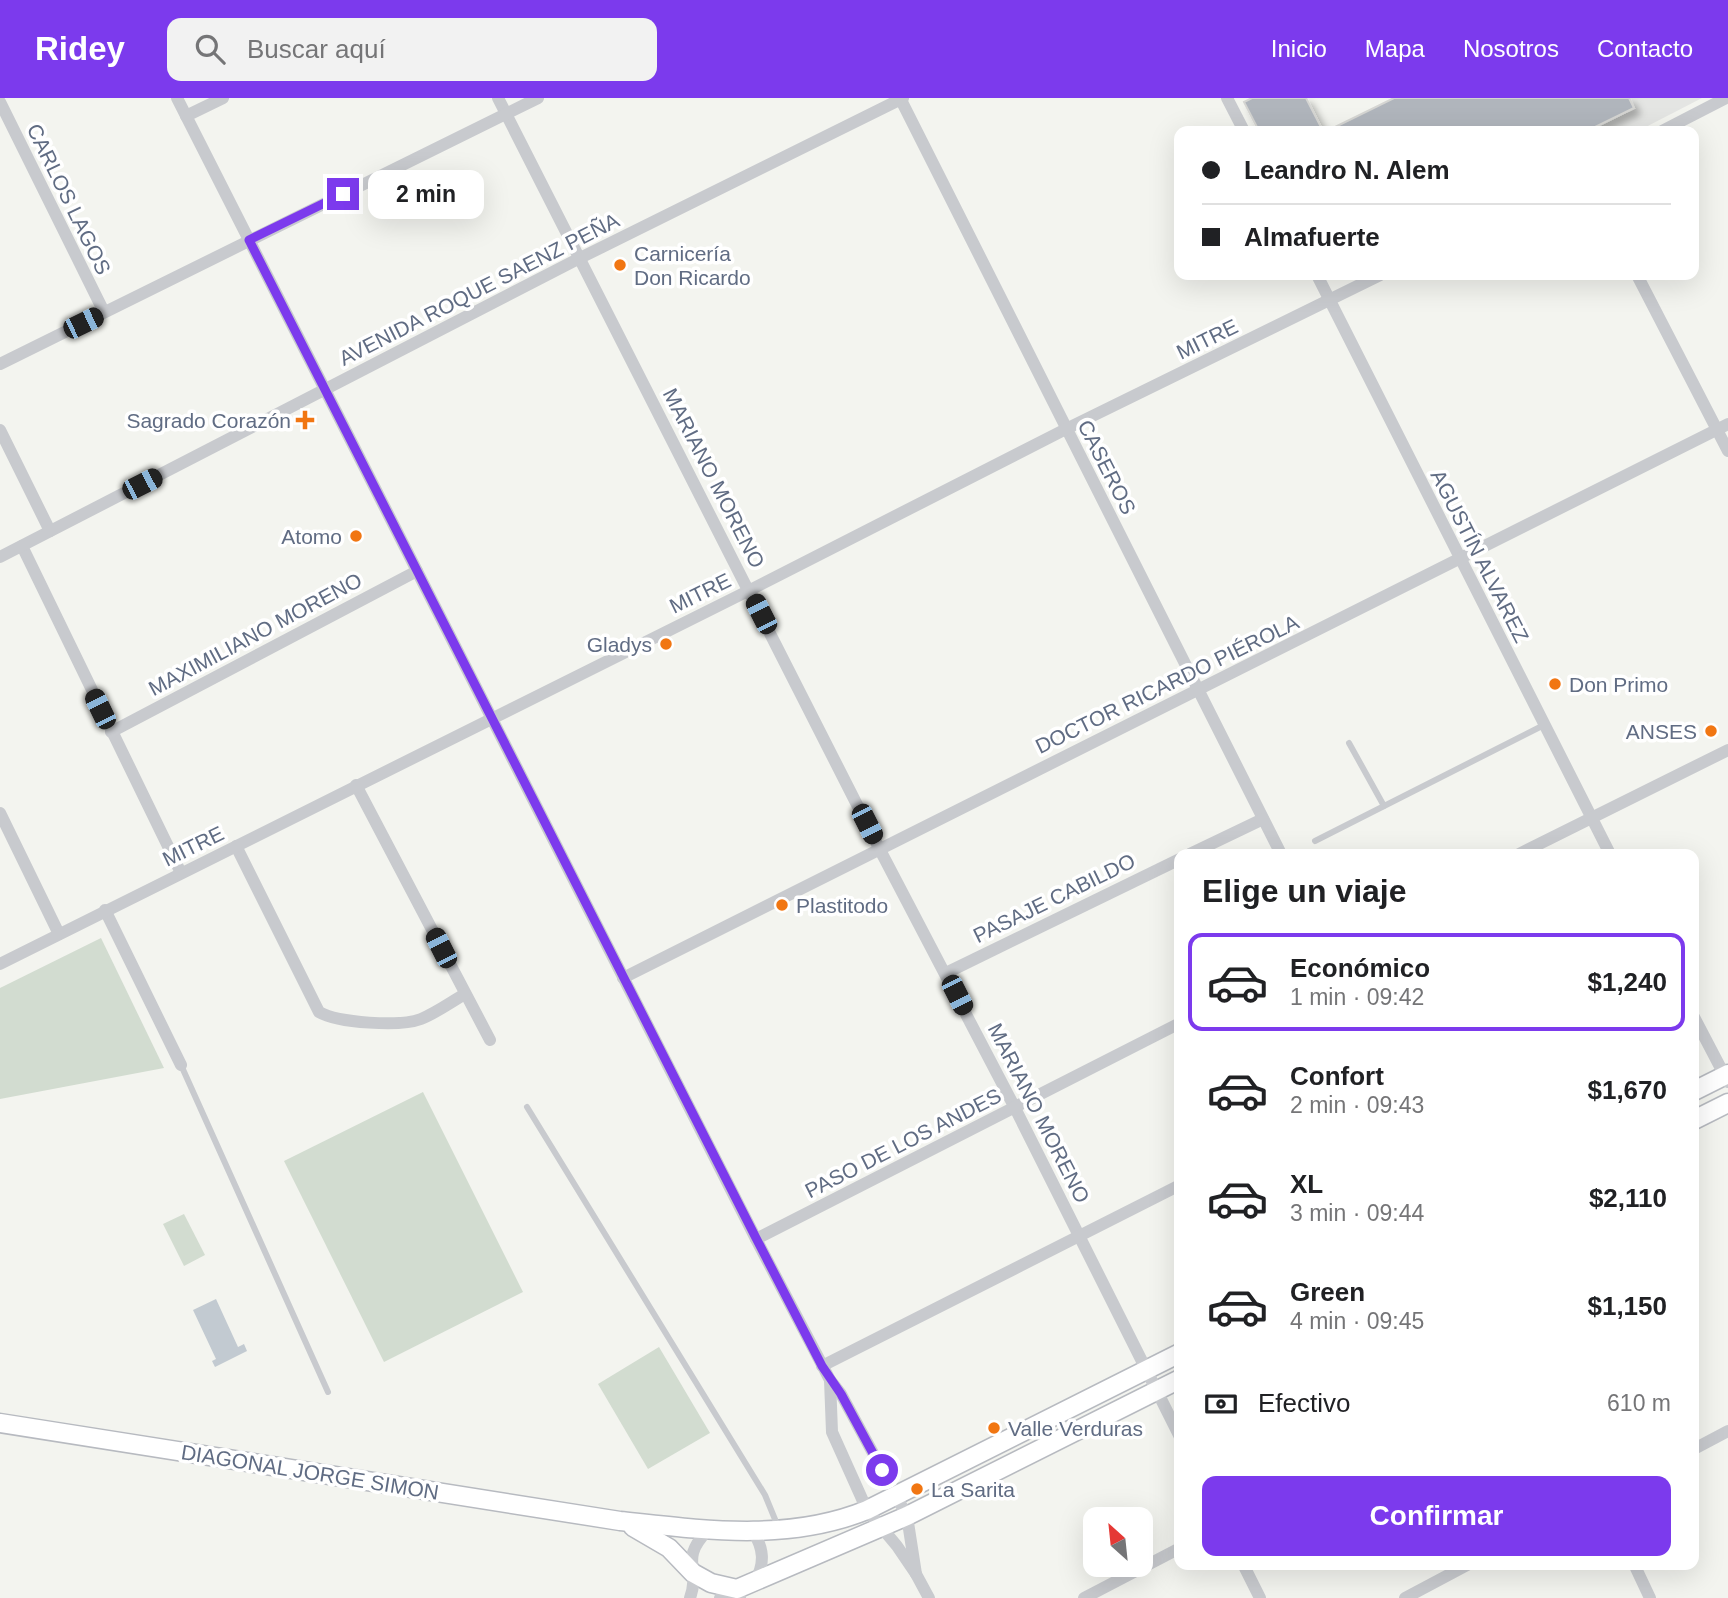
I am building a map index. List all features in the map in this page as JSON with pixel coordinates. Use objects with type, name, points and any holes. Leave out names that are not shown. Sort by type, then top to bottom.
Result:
[{"type":"main road","points":[[1699,1089],[1727,1077]]},
{"type":"main road","points":[[1699,1118],[1728,1103]]},
{"type":"main road","points":[[707,1531],[779,1531],[822,1525],[867,1510],[1174,1356]]},
{"type":"main road","points":[[620,1521],[663,1544],[693,1573],[732,1595],[754,1582],[907,1516],[1174,1382]]},
{"type":"main road","name":"DIAGONAL JORGE SIMON","points":[[0,1423],[620,1521],[707,1531]]},
{"type":"street","points":[[177,98],[756,1238],[822,1366],[841,1394],[897,1496],[907,1516],[916,1574]]},
{"type":"street","points":[[186,116],[223,98]]},
{"type":"street","name":"MARIANO MORENO","points":[[498,98],[879,848],[946,972],[1174,1425]]},
{"type":"street","points":[[0,364],[538,98]]},
{"type":"street","name":"AVENIDA ROQUE SAENZ PEÑA","points":[[0,557],[580,258],[901,98]]},
{"type":"street","name":"CASEROS","points":[[901,98],[1278,849]]},
{"type":"street","points":[[1227,98],[1241,126]]},
{"type":"street","points":[[1672,126],[1726,98]]},
{"type":"street","name":"CARLOS LAGOS","points":[[0,102],[104,312]]},
{"type":"street","name":"AGUSTÍN ALVAREZ","points":[[1320,280],[1607,849]]},
{"type":"street","name":"MITRE","points":[[0,964],[750,590],[1066,429],[1370,280]]},
{"type":"street","points":[[1640,280],[1723,427],[1728,451]]},
{"type":"street","name":"DOCTOR RICARDO PIÉROLA","points":[[623,978],[1723,427]]},
{"type":"street","points":[[0,430],[50,531]]},
{"type":"street","points":[[22,546],[181,873]]},
{"type":"street","name":"MAXIMILIANO MORENO","points":[[111,732],[416,571]]},
{"type":"street","points":[[1529,849],[1728,750]]},
{"type":"street","points":[[356,785],[490,1040]]},
{"type":"street","points":[[0,813],[59,934]]},
{"type":"street","points":[[1200,849],[1263,818]]},
{"type":"street","points":[[236,846],[318,1012],[329,1018],[401,1023],[421,1019],[465,994]]},
{"type":"street","name":"PASAJE CABILDO","points":[[946,972],[1174,862]]},
{"type":"street","points":[[106,910],[181,1065]]},
{"type":"street","name":"PASO DE LOS ANDES","points":[[756,1238],[1174,1026]]},
{"type":"street","points":[[1699,1026],[1727,1077]]},
{"type":"street","points":[[822,1366],[1174,1188]]},
{"type":"street","points":[[830,1380],[832,1432],[867,1510],[916,1574],[929,1598]]},
{"type":"street","points":[[1699,1446],[1728,1432]]},
{"type":"street","points":[[690,1598],[693,1588],[691,1558],[694,1545],[707,1531]]},
{"type":"street","points":[[753,1531],[761,1544],[762,1556],[762,1569],[754,1582]]},
{"type":"street","points":[[1084,1598],[1174,1551]]},
{"type":"street","points":[[1246,1570],[1260,1598]]},
{"type":"street","points":[[1405,1598],[1458,1570]]},
{"type":"street","points":[[1637,1570],[1650,1598]]},
{"type":"lane","points":[[1314,841],[1544,725]]},
{"type":"lane","points":[[1349,743],[1384,806]]},
{"type":"lane","points":[[181,1065],[328,1392]]},
{"type":"lane","points":[[527,1107],[765,1495],[779,1531]]},
{"type":"shaded area","points":[[1395,98],[1702,98],[1648,126],[1409,126]]},
{"type":"shaded area","points":[[101,938],[164,1068],[0,1099],[0,988]]},
{"type":"shaded area","points":[[423,1092],[523,1292],[384,1362],[284,1161]]},
{"type":"shaded area","points":[[184,1214],[205,1255],[184,1266],[163,1224]]},
{"type":"shaded area","points":[[216,1299],[238,1347],[244,1344],[247,1351],[215,1367],[212,1361],[216,1359],[193,1310]]},
{"type":"shaded area","points":[[659,1347],[710,1433],[648,1469],[598,1384]]},
{"type":"building","points":[[1252,98],[1306,98],[1320,126],[1256,126],[1244,102]]},
{"type":"building","points":[[1394,98],[1629,98],[1634,108],[1597,126],[1337,126]]},
{"type":"place","name":"Carnicería Don Ricardo","points":[[620,265]]},
{"type":"place","name":"Sagrado Corazón","points":[[305,420]]},
{"type":"place","name":"Atomo","points":[[356,536]]},
{"type":"place","name":"Gladys","points":[[666,644]]},
{"type":"place","name":"Don Primo","points":[[1555,684]]},
{"type":"place","name":"ANSES","points":[[1711,731]]},
{"type":"place","name":"Plastitodo","points":[[782,905]]},
{"type":"place","name":"Valle Verduras","points":[[994,1428]]},
{"type":"place","name":"La Sarita","points":[[917,1489]]},
{"type":"route","points":[[343,194],[249,240],[756,1238],[822,1366],[841,1394],[882,1470]]}]
